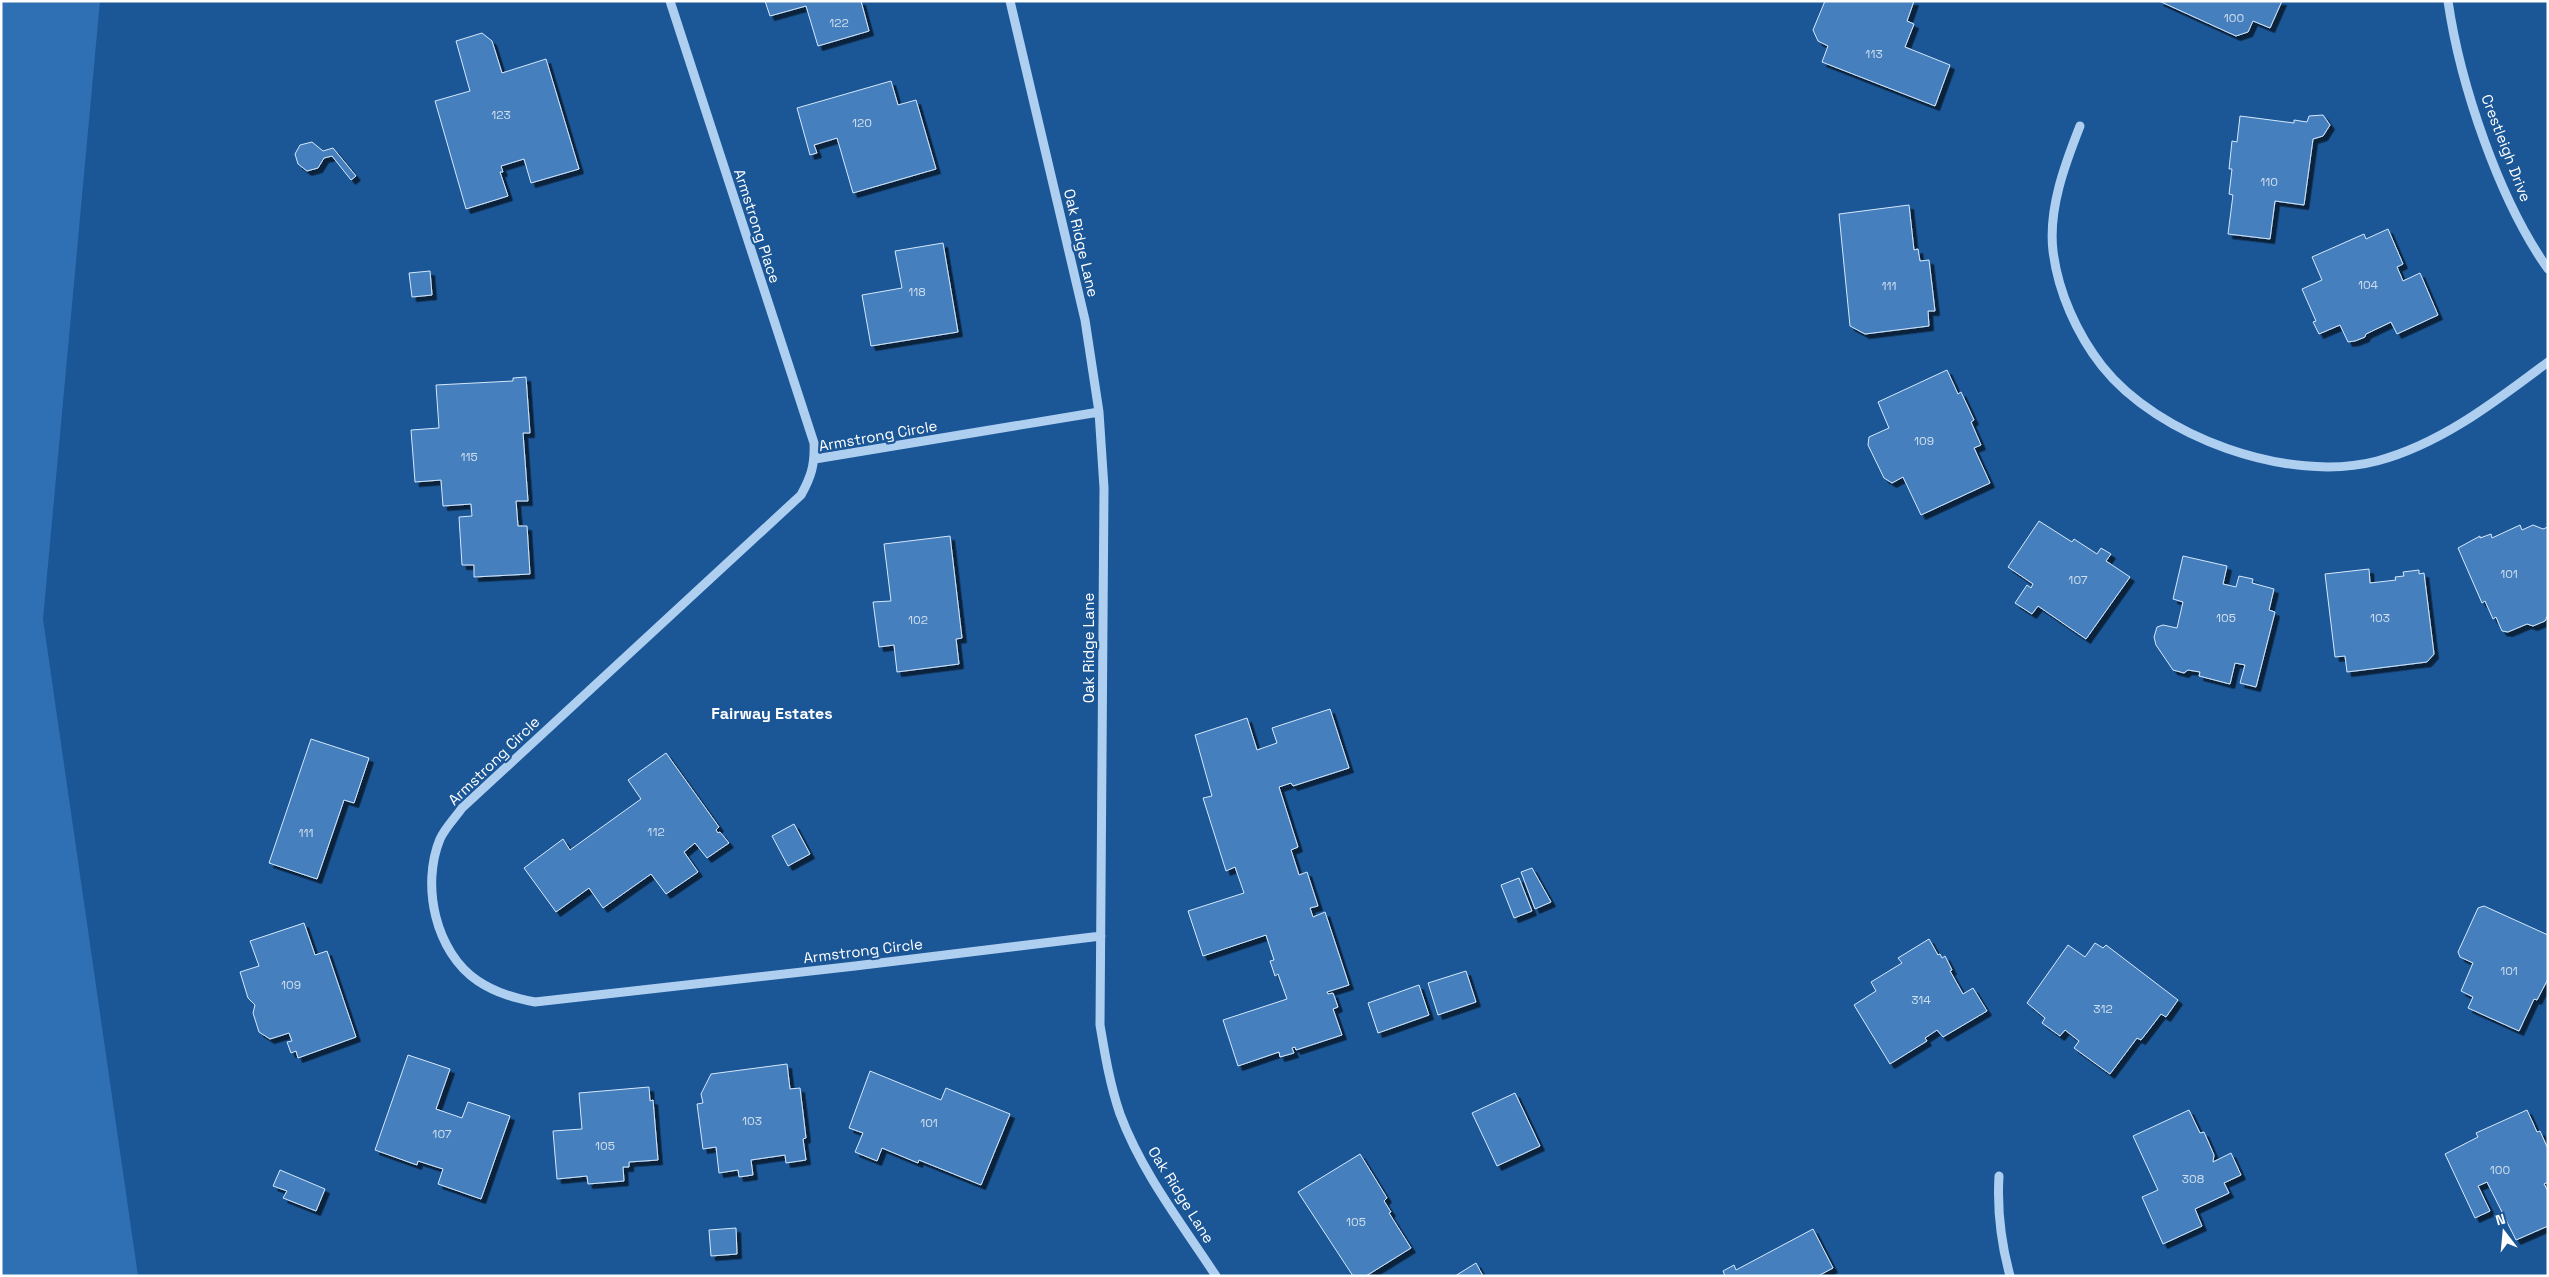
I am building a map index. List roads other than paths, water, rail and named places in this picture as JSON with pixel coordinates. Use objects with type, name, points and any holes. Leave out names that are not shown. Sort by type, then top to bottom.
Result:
[{"type":"street","name":"Armstrong Place","points":[[670,1],[810,434],[815,459]]},
{"type":"street","name":"Oak Ridge Lane","points":[[1010,1],[1085,320],[1100,412],[1104,488],[1100,1024],[1107,1070],[1120,1115],[1145,1168],[1216,1276]]},
{"type":"street","name":"Crestleigh Drive","points":[[2448,1],[2477,120],[2513,207],[2548,268]]},
{"type":"street","points":[[2080,126],[2066,159],[2055,209],[2053,250],[2060,286],[2077,328],[2102,366],[2134,398],[2178,426],[2229,450],[2290,466],[2339,466],[2377,461],[2422,445],[2495,401],[2548,362]]},
{"type":"street","name":"Armstrong Circle","points":[[1100,412],[815,459],[812,475],[800,495],[462,808],[440,839],[431,875],[432,900],[443,936],[455,958],[477,981],[505,996],[535,1002],[846,968],[1101,936]]},
{"type":"street","points":[[1999,1176],[1998,1196],[2002,1243],[2010,1276]]},
{"type":"district","name":"Fairway Estates","points":[[772,713]]}]
